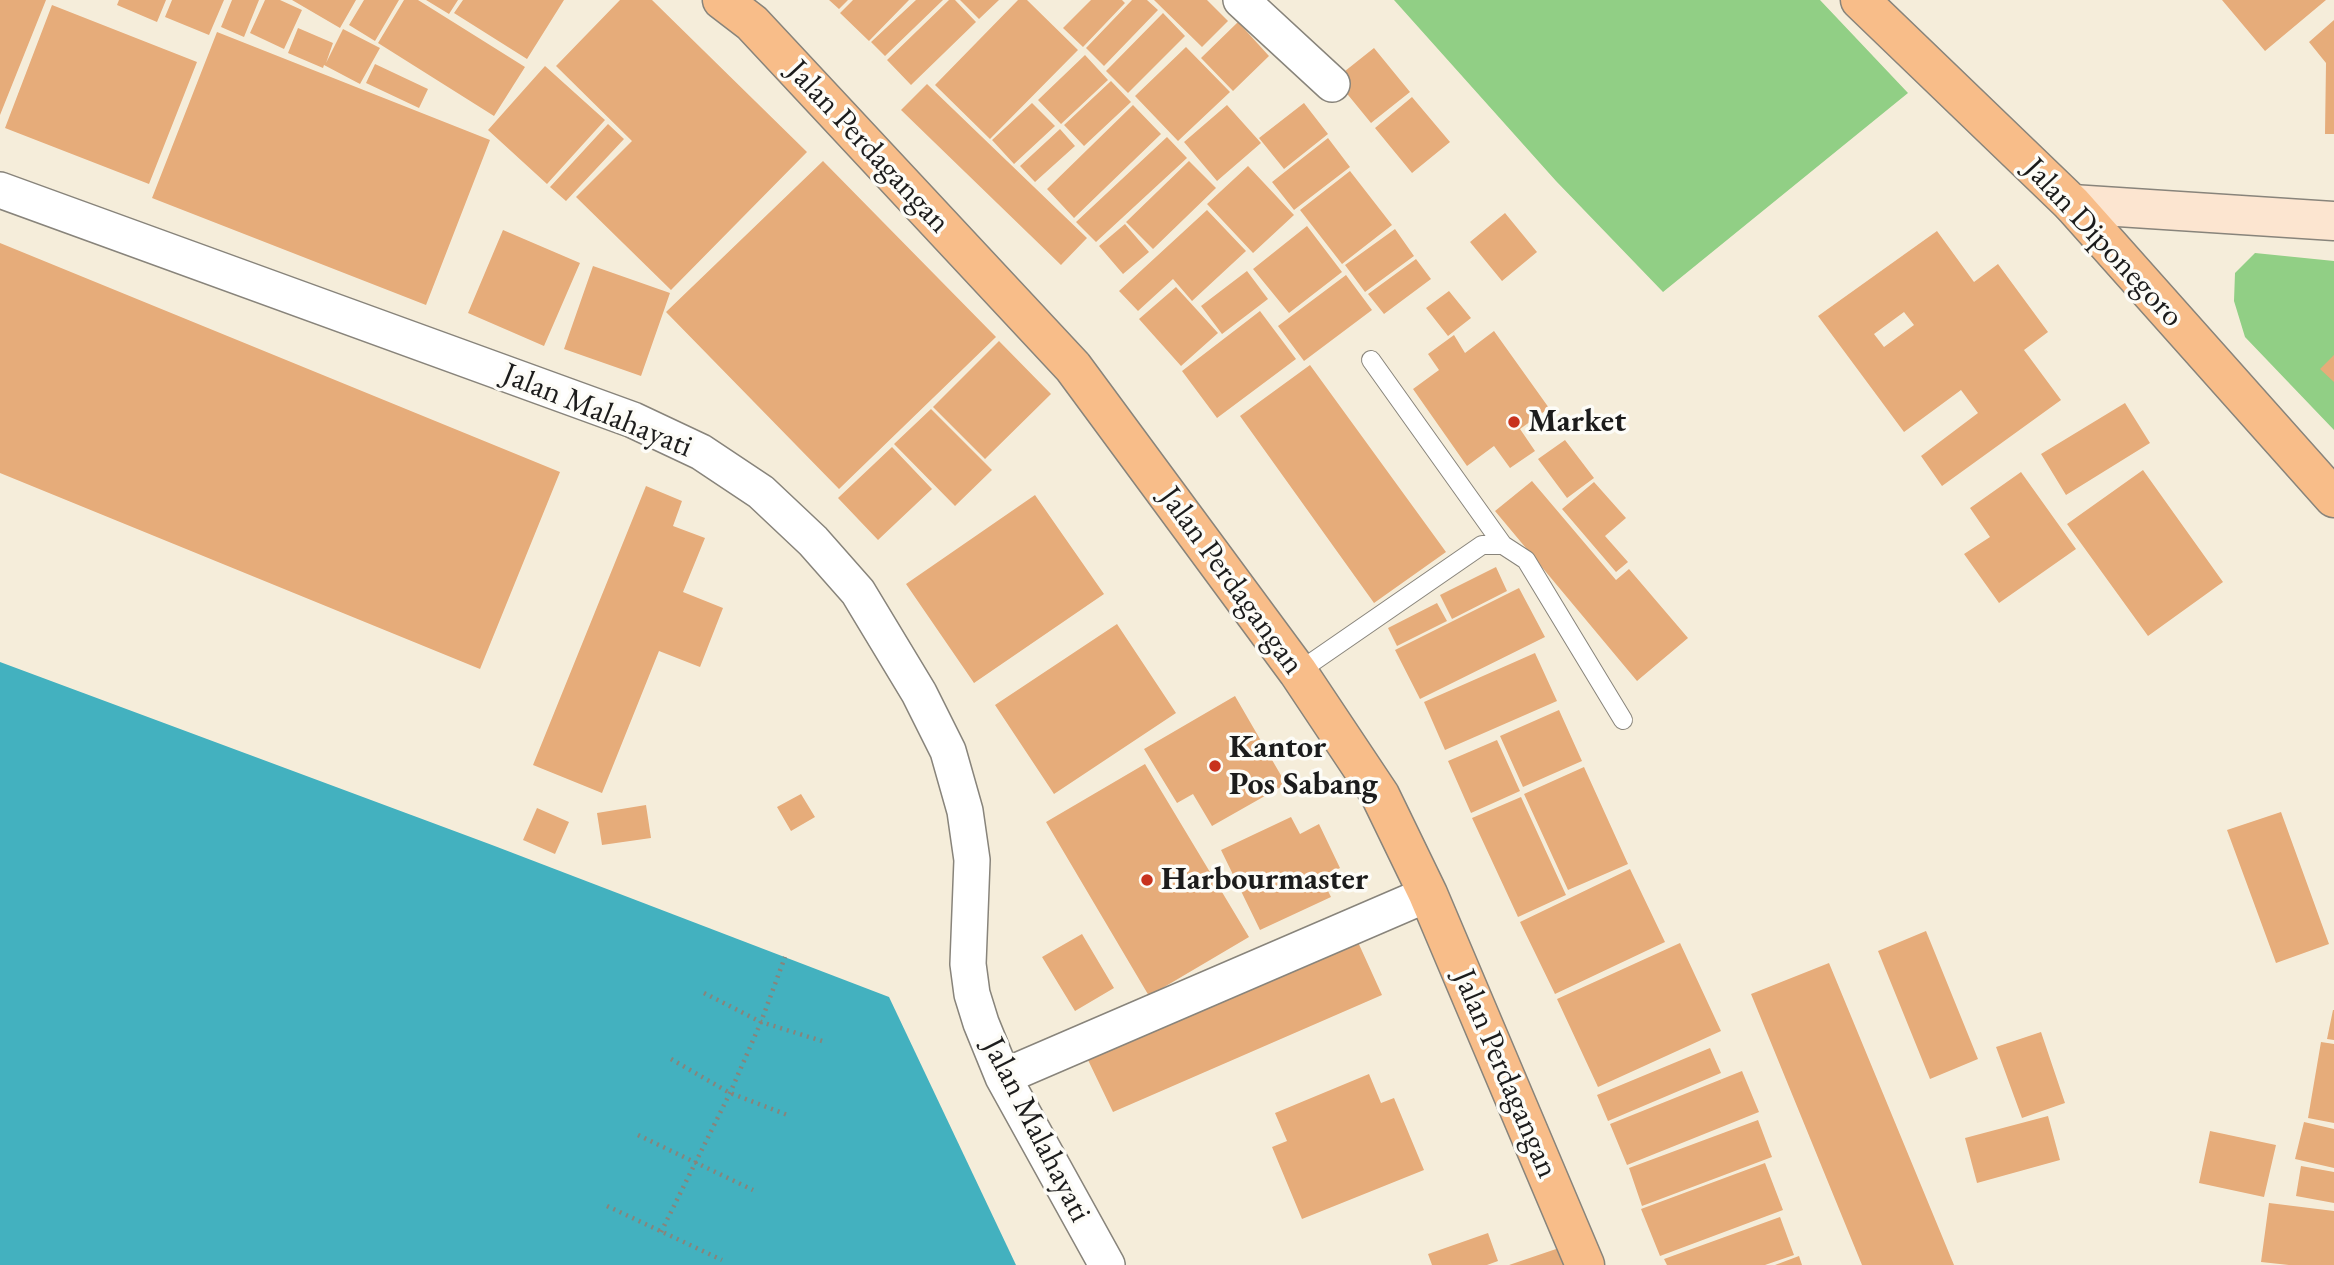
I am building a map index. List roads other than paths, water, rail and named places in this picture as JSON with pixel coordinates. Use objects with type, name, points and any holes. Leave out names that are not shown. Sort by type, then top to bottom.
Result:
[{"type":"highway","name":"Jalan Perdagangan","points":[[722,0],[752,23],[1073,367],[1298,672],[1380,795],[1428,894],[1585,1265]]},
{"type":"highway","name":"Jalan Diponegoro","points":[[1860,0],[2072,204],[2334,498]]},
{"type":"street","points":[[1241,0],[1332,84]]},
{"type":"street","name":"Jalan Malahayati","points":[[0,190],[633,420],[701,452],[761,492],[813,541],[858,592],[919,693],[948,751],[965,810],[972,860],[968,964],[972,994],[1003,1077],[1107,1265]]},
{"type":"street","points":[[2072,204],[2334,221]]},
{"type":"street","points":[[1003,1077],[1428,894]]},
{"type":"lane","points":[[1371,360],[1503,545],[1526,560],[1623,720]]},
{"type":"lane","points":[[1298,672],[1482,545],[1503,545]]},
{"type":"water","points":[[0,662],[492,845],[889,997],[1016,1265],[0,1265]]},
{"type":"place","name":"Market","points":[[1514,422]]},
{"type":"place","name":"Kantor Pos Sabang","points":[[1215,766]]},
{"type":"place","name":"Harbourmaster","points":[[1147,880]]}]
